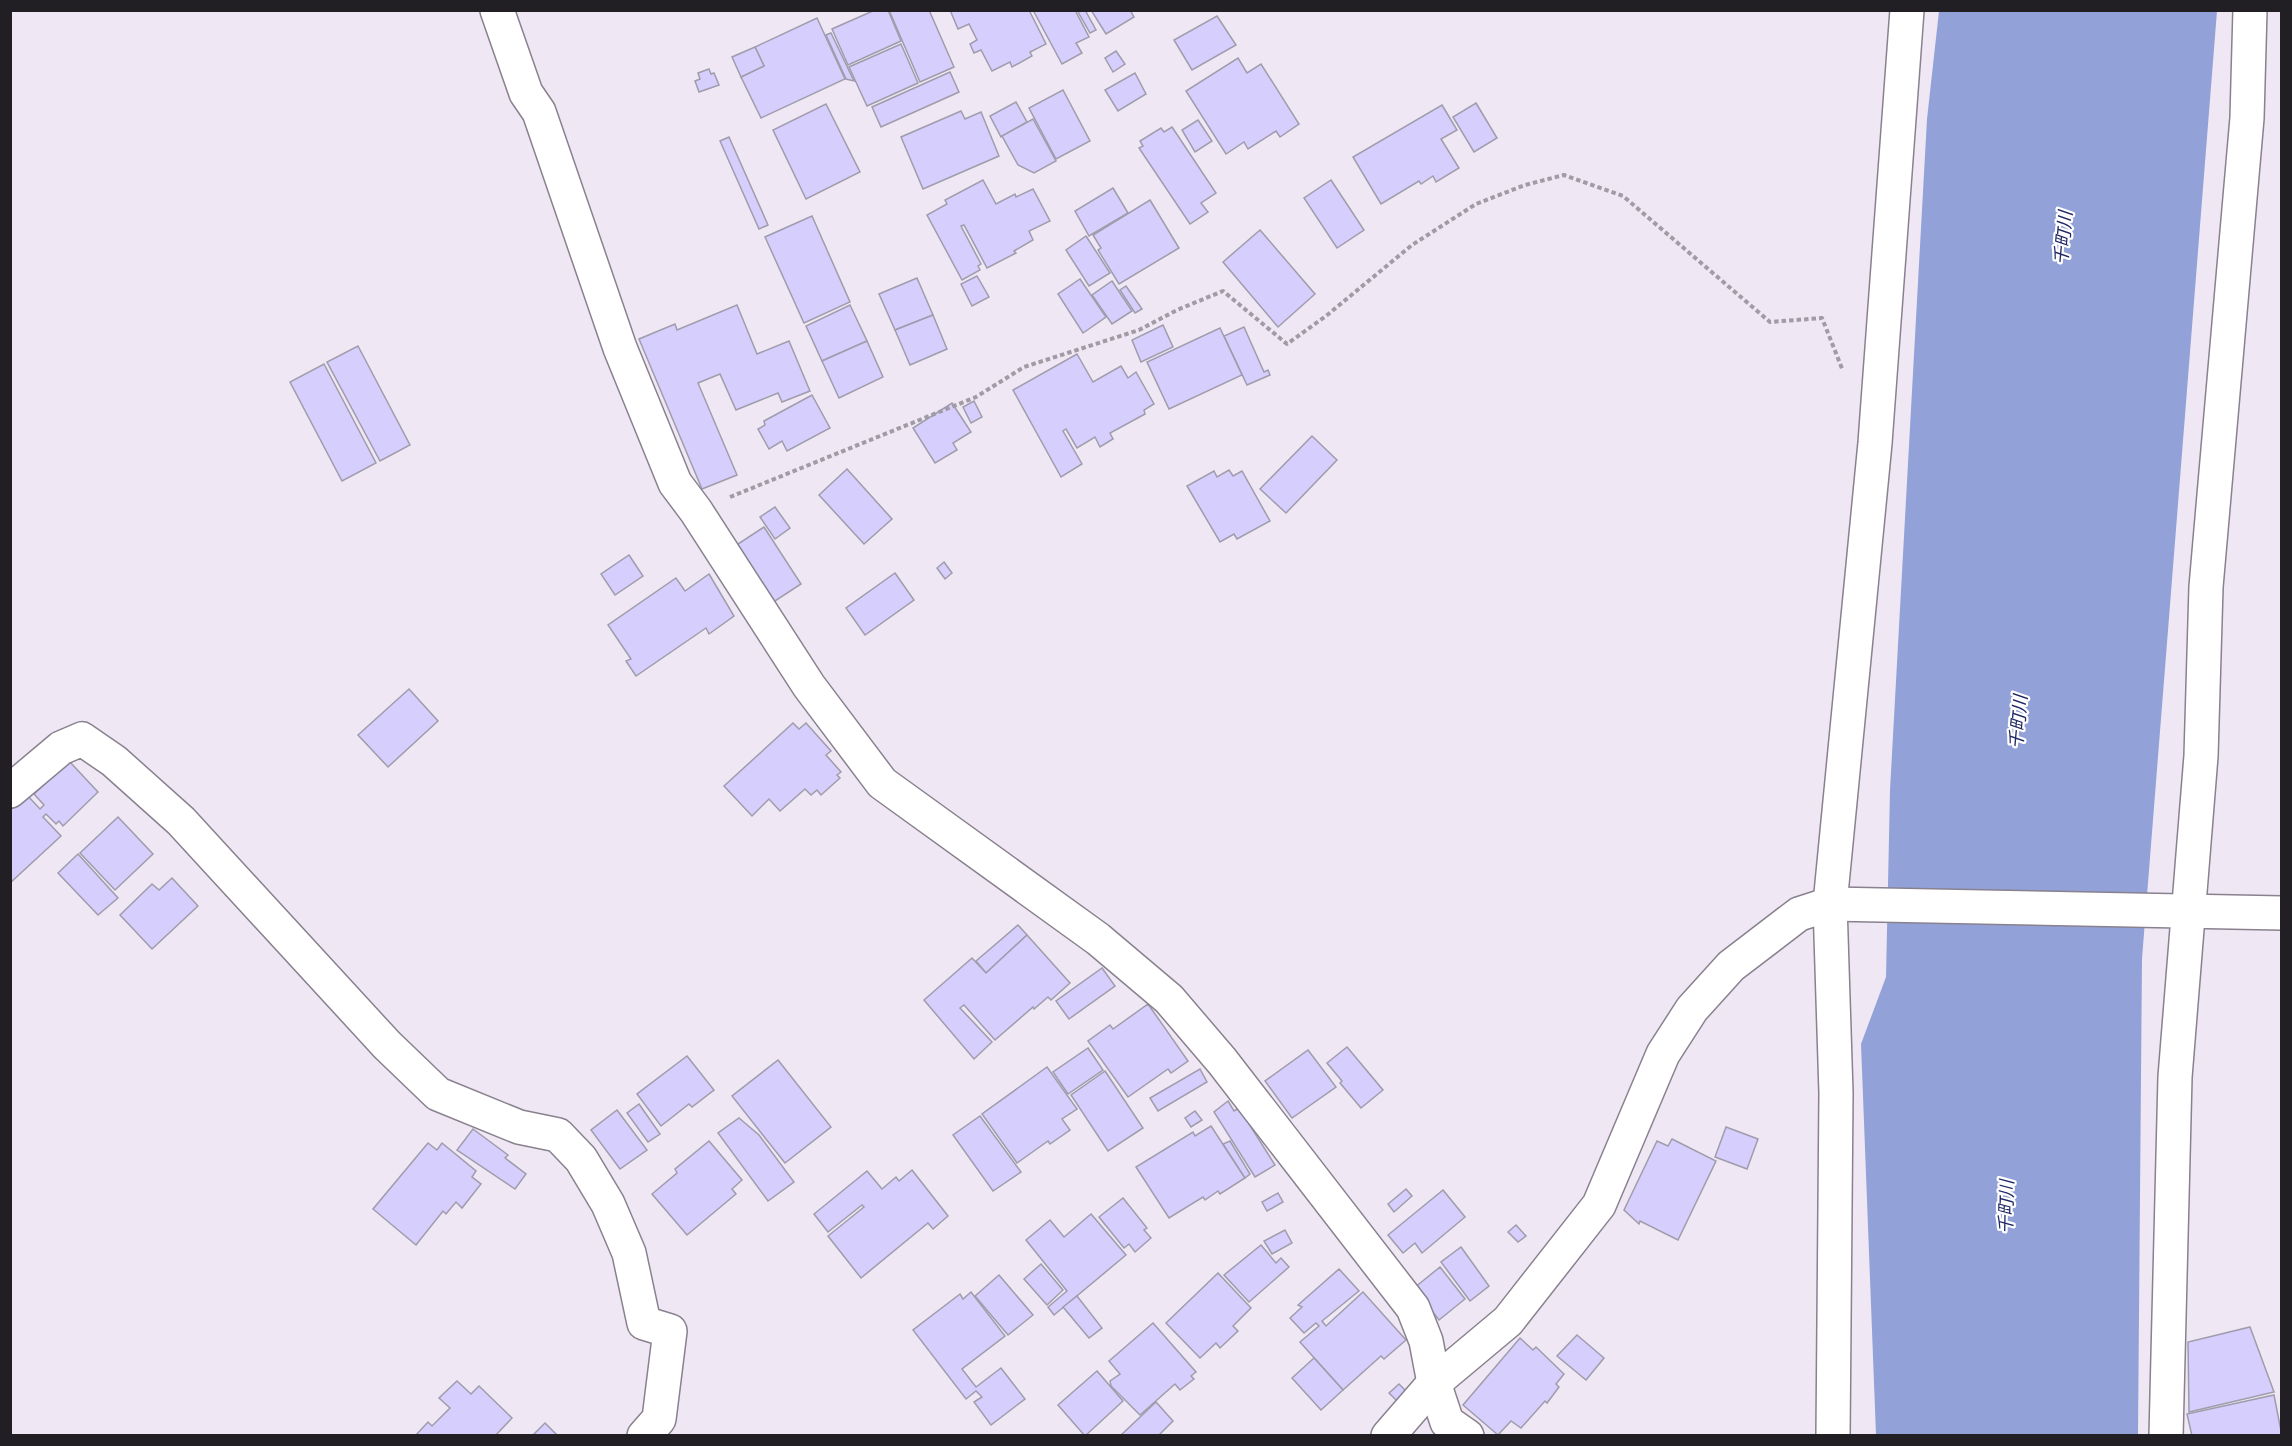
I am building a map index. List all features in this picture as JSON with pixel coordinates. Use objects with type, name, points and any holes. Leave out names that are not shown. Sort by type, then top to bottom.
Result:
[{"type":"street","points":[[497,10],[526,93],[539,112],[620,348],[675,483],[696,511],[809,686],[882,783],[1098,939],[1169,999],[1413,1308],[1426,1341],[1434,1383],[1447,1422],[1467,1436]]},
{"type":"street","points":[[1833,1436],[1836,1093],[1830,904],[1875,443],[1907,10]]},
{"type":"street","points":[[2166,1436],[2175,1077],[2201,756],[2206,587],[2247,118],[2250,10]]},
{"type":"street","points":[[10,791],[60,748],[82,739],[114,761],[181,821],[387,1045],[438,1094],[519,1127],[558,1135],[566,1143],[581,1159],[608,1204],[629,1253],[644,1323],[670,1331],[659,1419],[644,1436]]},
{"type":"street","points":[[1388,1436],[1434,1383],[1508,1321],[1599,1205],[1663,1054],[1692,1009],[1731,966],[1799,914],[1830,904],[2187,913],[2282,913]]},
{"type":"path","points":[[696,511],[976,397],[1024,367],[1139,330],[1177,310],[1223,291],[1287,344],[1326,316],[1412,245],[1476,204],[1525,185],[1564,175],[1623,196],[1770,322],[1822,318],[1848,381]]},
{"type":"water","name":"千町川","points":[[1939,11],[2217,11],[2142,959],[2138,1435],[1876,1435],[1861,1044],[1886,977],[1890,790],[1927,119]]},
{"type":"building","points":[[875,10],[888,10],[901,41],[848,65],[832,29]]},
{"type":"building","points":[[889,10],[929,10],[954,67],[920,82]]},
{"type":"building","points":[[950,10],[1029,10],[1046,44],[1030,52],[1032,56],[1012,67],[1010,62],[992,71],[981,50],[974,53],[970,44],[977,40],[969,24],[958,29]]},
{"type":"building","points":[[1033,10],[1075,10],[1089,37],[1076,43],[1082,53],[1062,64]]},
{"type":"building","points":[[1077,10],[1085,10],[1096,30],[1090,33]]},
{"type":"building","points":[[1091,10],[1130,10],[1134,17],[1106,34]]},
{"type":"building","points":[[1217,16],[1236,45],[1192,70],[1174,40]]},
{"type":"building","points":[[817,18],[845,79],[761,118],[741,77],[764,66],[755,47]]},
{"type":"building","points":[[831,33],[854,81],[846,79],[826,35]]},
{"type":"building","points":[[901,44],[918,83],[867,106],[849,67]]},
{"type":"building","points":[[755,47],[764,66],[741,77],[732,57]]},
{"type":"building","points":[[1116,51],[1125,64],[1113,72],[1105,58]]},
{"type":"building","points":[[1238,58],[1247,73],[1261,64],[1299,124],[1280,137],[1276,131],[1248,149],[1244,142],[1226,154],[1186,91]]},
{"type":"building","points":[[709,69],[711,74],[714,73],[719,85],[699,92],[695,81],[700,79],[698,73]]},
{"type":"building","points":[[950,72],[959,92],[881,127],[872,107]]},
{"type":"building","points":[[1135,73],[1146,94],[1118,111],[1105,90]]},
{"type":"building","points":[[1063,90],[1090,141],[1056,159],[1029,108]]},
{"type":"building","points":[[1016,102],[1027,122],[1001,137],[990,116]]},
{"type":"building","points":[[1476,103],[1497,138],[1474,152],[1453,117]]},
{"type":"building","points":[[826,104],[860,172],[806,199],[773,130]]},
{"type":"building","points":[[1442,105],[1457,130],[1441,139],[1459,168],[1436,182],[1433,176],[1421,184],[1419,181],[1381,204],[1353,157]]},
{"type":"building","points":[[961,111],[965,119],[981,112],[999,156],[923,189],[901,137]]},
{"type":"building","points":[[1033,119],[1056,161],[1034,173],[1018,165],[1002,136]]},
{"type":"building","points":[[1198,120],[1212,141],[1195,152],[1182,130]]},
{"type":"building","points":[[1172,127],[1216,193],[1201,203],[1208,212],[1190,224],[1139,148],[1143,146],[1140,141],[1161,128],[1164,132]]},
{"type":"building","points":[[729,137],[768,225],[759,229],[720,141]]},
{"type":"building","points":[[983,180],[996,204],[1015,194],[1016,197],[1033,189],[1050,221],[1029,231],[1033,240],[1014,251],[1016,253],[987,268],[964,225],[961,226],[981,264],[978,266],[980,270],[962,280],[927,215],[947,204],[945,200]]},
{"type":"building","points":[[1331,180],[1364,230],[1337,248],[1304,198]]},
{"type":"building","points":[[1113,188],[1128,213],[1089,236],[1075,211]]},
{"type":"building","points":[[1150,200],[1179,248],[1119,284],[1098,250],[1101,248],[1093,235]]},
{"type":"building","points":[[812,216],[850,302],[804,323],[765,237]]},
{"type":"building","points":[[1260,230],[1315,294],[1278,327],[1223,262]]},
{"type":"building","points":[[1086,236],[1110,273],[1089,286],[1066,250]]},
{"type":"building","points":[[977,276],[989,297],[972,306],[961,284]]},
{"type":"building","points":[[917,278],[933,315],[895,330],[879,294]]},
{"type":"building","points":[[1080,279],[1106,317],[1083,333],[1058,294]]},
{"type":"building","points":[[1112,281],[1132,311],[1112,324],[1092,295]]},
{"type":"building","points":[[1126,286],[1142,309],[1135,313],[1120,290]]},
{"type":"building","points":[[737,305],[757,354],[789,341],[810,391],[782,402],[778,393],[736,410],[720,374],[698,383],[737,475],[702,489],[639,339],[675,324],[677,330]]},
{"type":"building","points":[[850,305],[867,341],[822,361],[806,326]]},
{"type":"building","points":[[933,315],[947,349],[910,365],[895,330]]},
{"type":"building","points":[[1163,325],[1173,347],[1141,362],[1132,340]]},
{"type":"building","points":[[1244,327],[1264,372],[1268,370],[1270,375],[1247,385],[1224,336]]},
{"type":"building","points":[[1220,328],[1242,375],[1169,409],[1147,362]]},
{"type":"building","points":[[867,341],[883,377],[839,398],[822,361]]},
{"type":"building","points":[[358,346],[410,445],[380,461],[327,362]]},
{"type":"building","points":[[1077,354],[1093,382],[1121,366],[1128,378],[1136,372],[1154,404],[1144,410],[1145,414],[1110,433],[1113,439],[1100,447],[1095,437],[1077,448],[1066,429],[1063,431],[1082,464],[1061,477],[1013,390]]},
{"type":"building","points":[[324,364],[376,463],[342,481],[290,382]]},
{"type":"building","points":[[812,395],[830,428],[787,451],[782,441],[769,449],[758,429],[765,425],[764,421]]},
{"type":"building","points":[[974,401],[982,417],[971,423],[963,407]]},
{"type":"building","points":[[952,403],[971,432],[953,443],[957,450],[935,463],[913,428]]},
{"type":"building","points":[[1312,436],[1337,460],[1286,513],[1260,489]]},
{"type":"building","points":[[847,469],[892,519],[864,544],[819,495]]},
{"type":"building","points":[[1229,470],[1233,476],[1242,471],[1270,521],[1237,539],[1234,534],[1220,542],[1187,486],[1214,471],[1217,477]]},
{"type":"building","points":[[775,507],[790,528],[775,539],[760,517]]},
{"type":"building","points":[[764,527],[801,584],[772,603],[735,546]]},
{"type":"building","points":[[629,555],[643,576],[615,595],[601,574]]},
{"type":"building","points":[[944,562],[952,573],[945,579],[937,568]]},
{"type":"building","points":[[895,573],[914,600],[865,635],[846,608]]},
{"type":"building","points":[[709,574],[734,616],[709,634],[706,628],[636,676],[626,661],[631,659],[608,625],[676,578],[685,591]]},
{"type":"building","points":[[409,689],[438,721],[388,767],[358,735]]},
{"type":"building","points":[[793,723],[799,729],[806,723],[831,751],[826,755],[841,772],[837,775],[840,778],[821,795],[817,790],[811,795],[805,789],[780,811],[769,799],[752,816],[724,786]]},
{"type":"building","points":[[69,761],[98,792],[63,826],[59,821],[56,824],[46,814],[43,817],[61,836],[10,883],[10,810],[27,795],[40,809],[44,805],[34,794]]},
{"type":"building","points":[[118,817],[153,854],[115,890],[80,853]]},
{"type":"building","points":[[78,854],[118,898],[98,915],[58,873]]},
{"type":"building","points":[[172,878],[198,906],[152,949],[120,915],[152,884],[159,890]]},
{"type":"building","points":[[1018,925],[1027,935],[986,973],[976,961]]},
{"type":"building","points":[[1027,935],[1070,983],[1051,1000],[1048,997],[1034,1009],[1033,1007],[995,1040],[964,1005],[960,1008],[992,1042],[974,1059],[924,1000],[972,958],[986,973]]},
{"type":"building","points":[[1102,968],[1115,986],[1069,1019],[1056,1001]]},
{"type":"building","points":[[1148,1004],[1188,1061],[1171,1073],[1168,1069],[1128,1097],[1088,1041],[1110,1025],[1113,1029]]},
{"type":"building","points":[[1347,1047],[1383,1090],[1361,1108],[1327,1063]]},
{"type":"building","points":[[1088,1048],[1103,1070],[1068,1094],[1053,1072]]},
{"type":"building","points":[[1308,1050],[1336,1087],[1292,1118],[1265,1081]]},
{"type":"building","points":[[687,1056],[714,1090],[692,1107],[689,1104],[661,1126],[637,1094]]},
{"type":"building","points":[[778,1060],[831,1127],[785,1163],[732,1096]]},
{"type":"building","points":[[1047,1067],[1077,1109],[1062,1119],[1070,1130],[1050,1144],[1048,1141],[1017,1163],[982,1114]]},
{"type":"building","points":[[1200,1069],[1207,1082],[1158,1111],[1150,1098]]},
{"type":"building","points":[[1105,1071],[1143,1128],[1108,1151],[1071,1095]]},
{"type":"building","points":[[1228,1101],[1234,1111],[1239,1108],[1275,1165],[1255,1177],[1214,1112]]},
{"type":"building","points":[[639,1104],[660,1134],[648,1142],[627,1113]]},
{"type":"building","points":[[617,1110],[647,1150],[620,1169],[591,1130]]},
{"type":"building","points":[[1195,1111],[1202,1120],[1191,1127],[1185,1118]]},
{"type":"building","points":[[980,1116],[1021,1172],[993,1191],[953,1135]]},
{"type":"building","points":[[739,1118],[759,1135],[794,1182],[768,1201],[718,1133]]},
{"type":"building","points":[[1211,1126],[1245,1178],[1220,1194],[1218,1191],[1205,1200],[1203,1197],[1169,1218],[1136,1167],[1193,1132],[1195,1136]]},
{"type":"building","points":[[1726,1127],[1758,1139],[1747,1169],[1715,1157]]},
{"type":"building","points":[[473,1129],[508,1155],[505,1158],[526,1174],[515,1189],[457,1150]]},
{"type":"building","points":[[1672,1139],[1716,1161],[1678,1240],[1640,1221],[1639,1224],[1624,1210],[1657,1141],[1668,1146]]},
{"type":"building","points":[[709,1141],[742,1180],[732,1189],[736,1194],[687,1235],[652,1194],[677,1173],[675,1169]]},
{"type":"building","points":[[1230,1141],[1250,1174],[1245,1178],[1223,1144]]},
{"type":"building","points":[[428,1143],[437,1150],[442,1143],[476,1171],[472,1177],[481,1184],[462,1208],[456,1202],[446,1214],[443,1211],[416,1245],[373,1209]]},
{"type":"building","points":[[912,1170],[948,1216],[933,1229],[928,1223],[861,1278],[828,1236],[864,1207],[862,1205],[828,1232],[814,1214],[867,1171],[882,1189],[896,1177],[899,1181]]},
{"type":"building","points":[[1406,1189],[1412,1196],[1394,1212],[1388,1204]]},
{"type":"building","points":[[1443,1190],[1465,1217],[1422,1253],[1415,1243],[1403,1253],[1388,1235]]},
{"type":"building","points":[[1278,1193],[1283,1202],[1267,1211],[1262,1202]]},
{"type":"building","points":[[1123,1198],[1147,1228],[1144,1230],[1151,1238],[1135,1252],[1129,1244],[1124,1248],[1099,1217]]},
{"type":"building","points":[[1091,1214],[1126,1255],[1054,1315],[1048,1307],[1067,1291],[1026,1240],[1050,1220],[1064,1237]]},
{"type":"building","points":[[1516,1225],[1526,1236],[1518,1242],[1508,1232]]},
{"type":"building","points":[[1285,1230],[1292,1243],[1272,1254],[1264,1241]]},
{"type":"building","points":[[1261,1245],[1276,1263],[1281,1258],[1289,1267],[1249,1302],[1224,1275]]},
{"type":"building","points":[[1461,1247],[1489,1286],[1470,1301],[1441,1262]]},
{"type":"building","points":[[1041,1264],[1063,1290],[1047,1305],[1024,1279]]},
{"type":"building","points":[[1440,1267],[1465,1299],[1439,1320],[1414,1288]]},
{"type":"building","points":[[1339,1269],[1359,1291],[1322,1321],[1326,1326],[1363,1292],[1406,1340],[1384,1359],[1381,1356],[1343,1390],[1300,1342],[1319,1326],[1316,1323],[1304,1333],[1290,1318],[1302,1307],[1298,1305]]},
{"type":"building","points":[[1218,1273],[1251,1308],[1233,1326],[1238,1331],[1220,1348],[1216,1343],[1200,1358],[1166,1323]]},
{"type":"building","points":[[999,1275],[1033,1315],[1008,1335],[975,1296]]},
{"type":"building","points":[[971,1292],[1005,1336],[962,1369],[976,1387],[1001,1368],[1025,1399],[991,1425],[974,1402],[982,1397],[976,1391],[966,1399],[913,1330],[960,1294],[963,1299]]},
{"type":"building","points":[[1077,1296],[1102,1328],[1089,1338],[1063,1307]]},
{"type":"building","points":[[1153,1323],[1196,1372],[1191,1376],[1194,1379],[1180,1390],[1175,1384],[1140,1415],[1111,1386],[1110,1381],[1120,1374],[1109,1361]]},
{"type":"building","points":[[2250,1327],[2274,1392],[2189,1412],[2188,1342]]},
{"type":"building","points":[[1577,1335],[1604,1358],[1586,1380],[1557,1356]]},
{"type":"building","points":[[1520,1338],[1533,1350],[1536,1347],[1564,1374],[1556,1384],[1559,1387],[1547,1403],[1545,1401],[1521,1428],[1511,1421],[1498,1435],[1463,1405]]},
{"type":"building","points":[[1314,1358],[1343,1390],[1321,1410],[1292,1378]]},
{"type":"building","points":[[1097,1371],[1123,1401],[1085,1436],[1058,1405]]},
{"type":"building","points":[[457,1381],[471,1394],[479,1386],[512,1418],[495,1436],[415,1436],[428,1422],[432,1426],[450,1408],[439,1398]]},
{"type":"building","points":[[1399,1384],[1407,1392],[1397,1401],[1389,1393]]},
{"type":"building","points":[[2274,1395],[2282,1436],[2192,1436],[2187,1414]]},
{"type":"building","points":[[1156,1402],[1173,1421],[1158,1436],[1120,1436]]},
{"type":"building","points":[[545,1423],[558,1436],[532,1436]]}]
